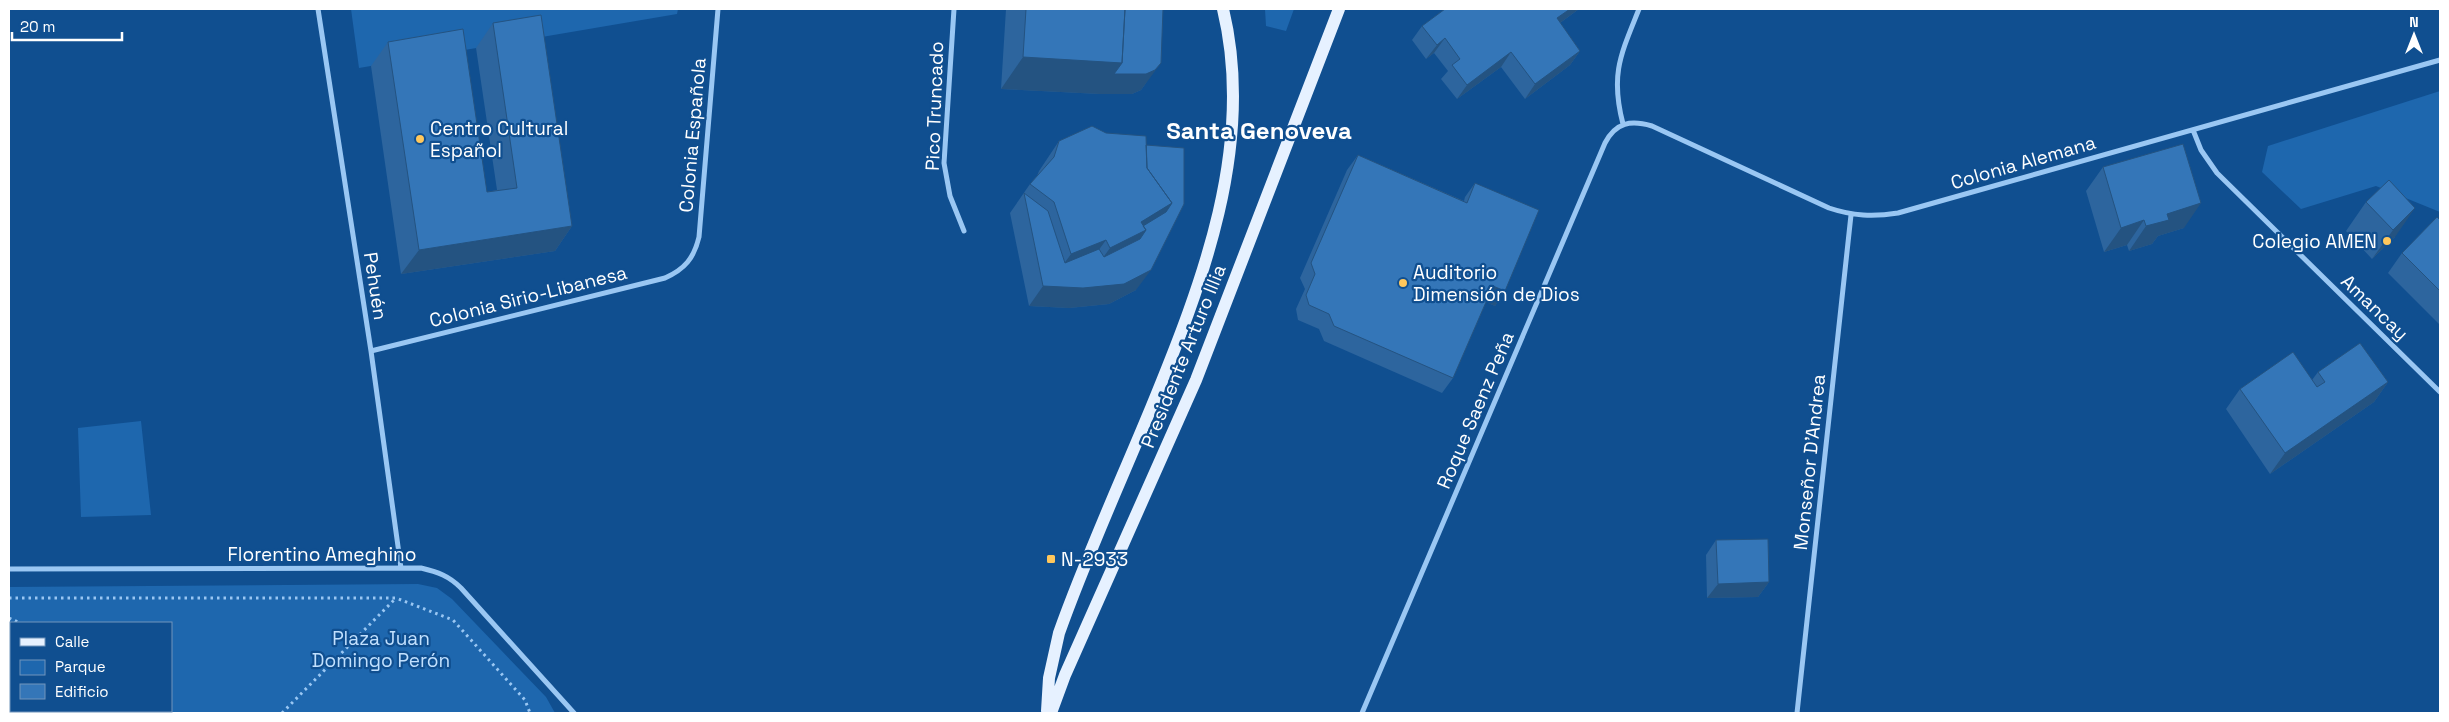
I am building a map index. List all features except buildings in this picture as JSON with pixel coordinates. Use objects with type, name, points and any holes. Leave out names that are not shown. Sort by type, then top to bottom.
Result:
[{"type":"main road","name":"Presidente Arturo Illia","points":[[1047,713],[1050,678],[1060,633],[1176,345],[1211,247],[1222,203],[1232,121],[1228,30],[1223,9]]},
{"type":"main road","name":"Presidente Arturo Illia","points":[[1051,713],[1065,675],[1208,352],[1339,9]]},
{"type":"street","name":"Pehuén","points":[[318,9],[371,351],[401,568]]},
{"type":"street","name":"Colonia Española","points":[[689,262],[696,250],[699,237],[718,9]]},
{"type":"street","name":"Pico Truncado","points":[[954,9],[944,163],[950,196],[964,231]]},
{"type":"street","points":[[1623,124],[1617,99],[1616,76],[1639,9]]},
{"type":"street","name":"Colonia Alemana","points":[[1623,124],[1632,122],[1652,126],[1818,203],[1851,215],[1875,216],[1898,213],[2440,60]]},
{"type":"street","name":"Roque Saenz Peña","points":[[1362,713],[1605,142],[1615,129],[1623,124]]},
{"type":"street","name":"Amancay","points":[[2192,130],[2201,150],[2217,173],[2440,392]]},
{"type":"street","name":"Monseñor D'Andrea","points":[[1797,713],[1851,215]]},
{"type":"street","name":"Colonia Sirio-Libanesa","points":[[371,351],[665,278],[678,272],[689,262]]},
{"type":"street","name":"Florentino Ameghino","points":[[9,569],[401,568],[430,570],[451,578],[574,713]]},
{"type":"path","points":[[9,598],[396,598],[453,620],[524,700],[530,713]]},
{"type":"path","points":[[282,713],[396,598]]},
{"type":"green space","points":[[351,9],[678,9],[677,14],[359,68]]},
{"type":"green space","points":[[1265,9],[1294,9],[1286,31],[1266,26]]},
{"type":"green space","points":[[2440,91],[2440,212],[2376,186],[2301,209],[2262,172],[2268,146]]},
{"type":"green space","points":[[141,421],[151,515],[81,517],[78,428]]},
{"type":"green space","name":"Plaza Juan Domingo Perón","points":[[418,584],[437,588],[452,599],[546,697],[555,713],[9,713],[9,587]]},
{"type":"place","name":"Centro Cultural Español","points":[[420,139]]},
{"type":"place","name":"Colegio AMEN","points":[[2387,241]]},
{"type":"place","name":"Auditorio Dimensión de Dios","points":[[1403,283]]},
{"type":"place","name":"N-2933","points":[[1051,559]]},
{"type":"district","name":"Santa Genoveva","points":[[1259,131]]}]
